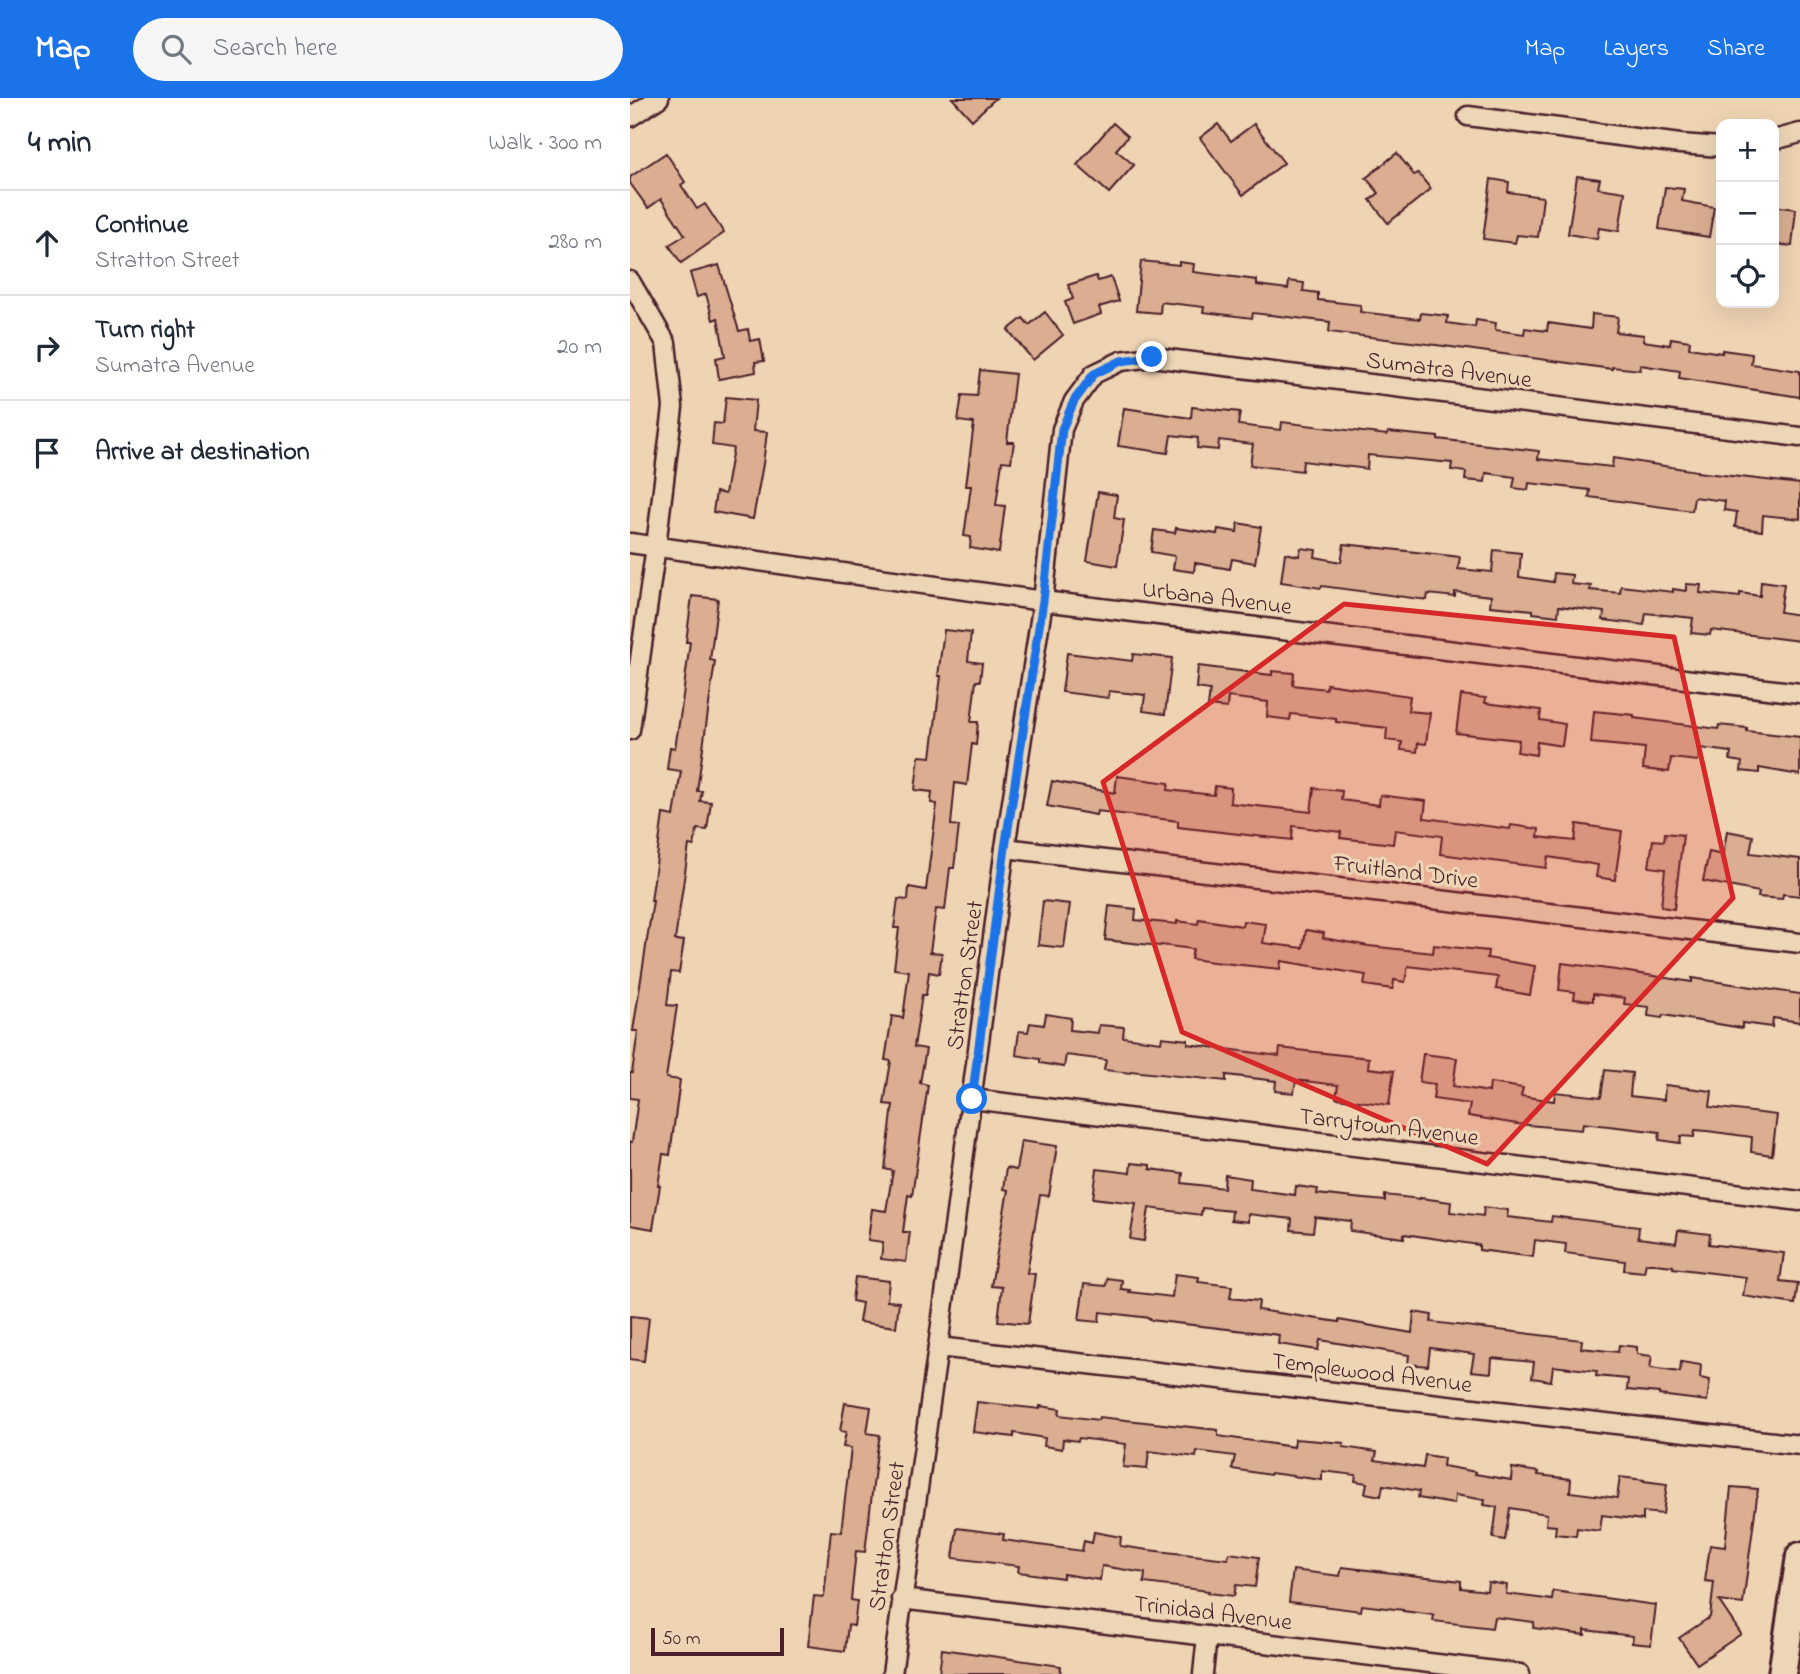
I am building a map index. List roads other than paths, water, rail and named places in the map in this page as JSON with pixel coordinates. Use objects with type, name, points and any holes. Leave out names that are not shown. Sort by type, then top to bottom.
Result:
[{"type":"main road","points":[[1782,1674],[1800,1556]]},
{"type":"street","points":[[630,117],[659,98]]},
{"type":"street","points":[[1468,116],[1716,147]]},
{"type":"street","points":[[1779,139],[1800,133]]},
{"type":"street","points":[[630,281],[666,343],[673,407],[630,730]]},
{"type":"street","name":"Sumatra Avenue","points":[[1094,374],[1121,361],[1152,357],[1800,437]]},
{"type":"street","name":"Stratton Street","points":[[892,1674],[1005,848],[1043,601],[1062,429],[1074,401],[1094,374]]},
{"type":"street","name":"Urbana Avenue","points":[[630,543],[1043,601],[1800,693]]},
{"type":"street","name":"Fruitland Drive","points":[[1005,848],[1800,943]]},
{"type":"street","name":"Tarrytown Avenue","points":[[972,1099],[1800,1201]]},
{"type":"street","name":"Templewood Avenue","points":[[938,1347],[1800,1445]]},
{"type":"street","name":"Trinidad Avenue","points":[[901,1599],[1520,1674]]},
{"type":"street","points":[[1203,1674],[1208,1636]]}]
